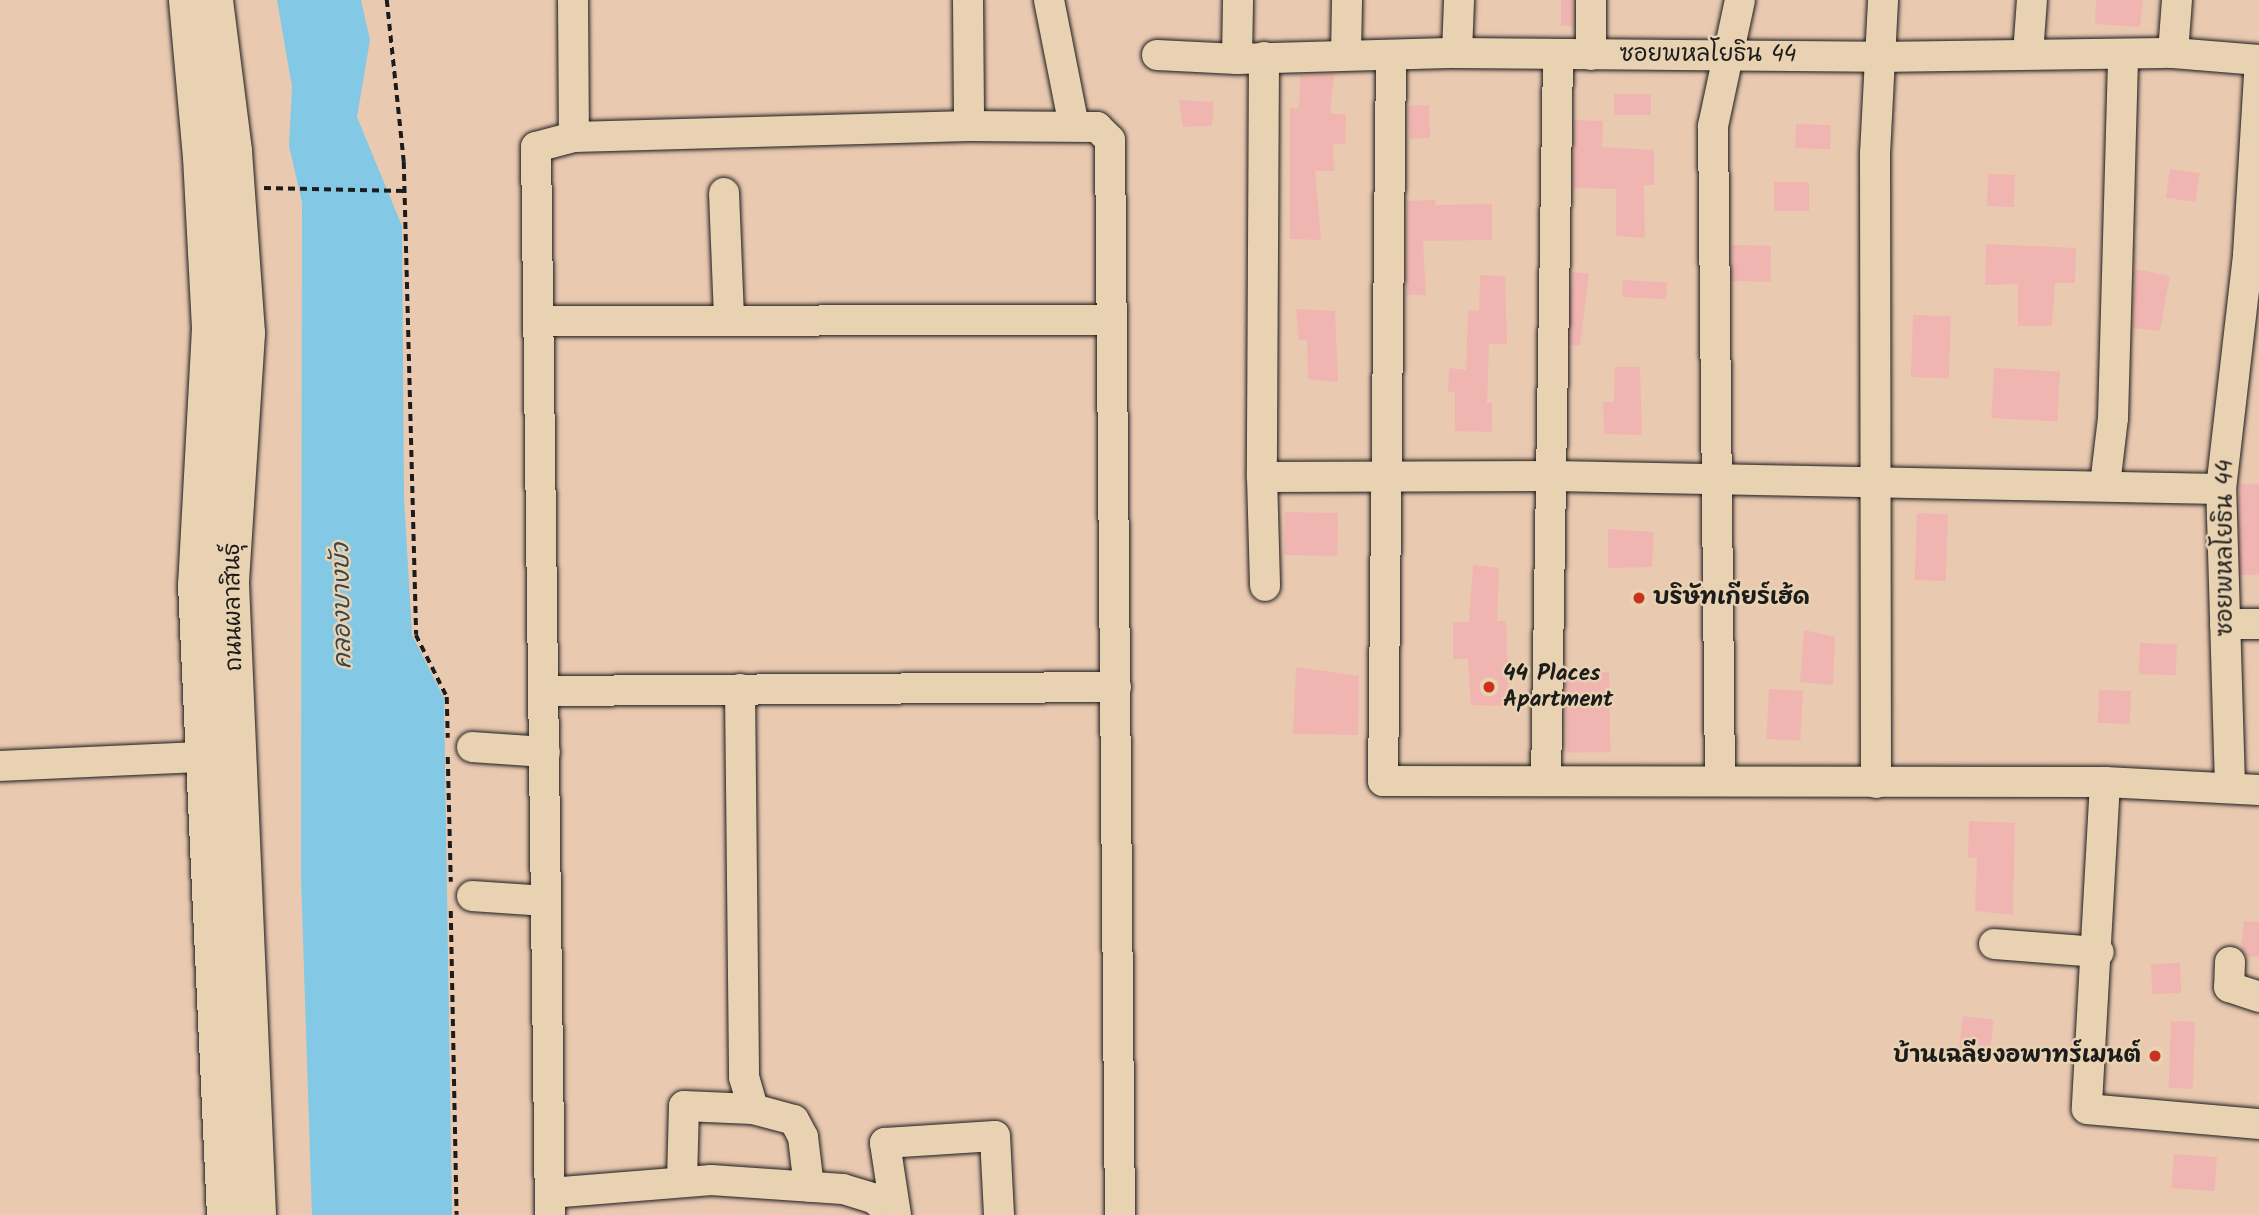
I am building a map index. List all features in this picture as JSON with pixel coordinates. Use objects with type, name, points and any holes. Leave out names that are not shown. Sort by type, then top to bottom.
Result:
[{"type":"main road","name":"ถนนผลาสินธุ์","points":[[187,0],[210,328],[196,584],[201,757],[225,1215]]},
{"type":"main road","name":"ถนนผลาสินธุ์","points":[[214,0],[236,188],[246,333],[230,583],[240,754],[257,1215]]},
{"type":"main road","points":[[201,757],[240,754]]},
{"type":"street","points":[[573,0],[574,137]]},
{"type":"street","points":[[968,0],[969,126]]},
{"type":"street","points":[[1049,0],[1074,127]]},
{"type":"street","points":[[1238,0],[1251,58],[1265,586]]},
{"type":"street","points":[[1346,54],[1348,0]]},
{"type":"street","points":[[1457,53],[1459,0]]},
{"type":"street","points":[[1591,0],[1591,55]]},
{"type":"street","points":[[1720,780],[1713,126],[1740,0]]},
{"type":"street","points":[[1876,783],[1877,57],[1883,0]]},
{"type":"street","points":[[2028,54],[2032,0]]},
{"type":"street","points":[[2174,53],[2178,0]]},
{"type":"street","name":"ซอยพหลโยธิน 44","points":[[1157,55],[1251,58],[1346,54],[1391,57],[1457,53],[1877,57],[2028,54],[2123,56],[2174,53],[2259,60]]},
{"type":"street","points":[[1546,781],[1546,639],[1554,476],[1558,55]]},
{"type":"street","points":[[2105,485],[2115,364],[2123,56]]},
{"type":"street","points":[[1391,57],[1383,781],[2105,782],[2230,786],[2259,790]]},
{"type":"street","name":"ซอยพหลโยธิน 44","points":[[2230,786],[2221,489],[2248,255],[2259,73]]},
{"type":"street","points":[[894,1215],[875,1199],[842,1189],[682,1182],[550,1204],[536,147],[574,137],[969,126],[1097,127],[1110,140],[1120,1215]]},
{"type":"street","points":[[724,193],[729,320]]},
{"type":"street","points":[[538,321],[1112,320]]},
{"type":"street","points":[[1262,477],[1554,476],[2221,489]]},
{"type":"street","points":[[2225,624],[2259,624]]},
{"type":"street","points":[[544,691],[1115,687]]},
{"type":"street","points":[[740,689],[744,1077],[753,1109]]},
{"type":"street","points":[[456,747],[545,752]]},
{"type":"street","points":[[0,766],[201,757]]},
{"type":"street","points":[[2105,782],[2099,952],[2088,1111],[2259,1124]]},
{"type":"street","points":[[458,899],[546,901]]},
{"type":"street","points":[[1994,944],[2099,952]]},
{"type":"street","points":[[2230,962],[2229,987],[2259,997]]},
{"type":"street","points":[[682,1182],[684,1106],[753,1109],[794,1120],[803,1137],[808,1187]]},
{"type":"street","points":[[894,1215],[885,1143],[995,1136],[999,1215]]},
{"type":"path","points":[[387,0],[405,191],[416,635],[447,697],[456,747],[457,1215]]},
{"type":"path","points":[[236,188],[405,191]]},
{"type":"water","name":"คลองบางบัว","points":[[277,0],[361,0],[370,40],[357,117],[402,226],[404,498],[412,635],[444,698],[452,1215],[312,1215],[301,878],[302,202],[289,146],[292,87]]},
{"type":"building","points":[[1561,0],[1573,0],[1573,26],[1561,26]]},
{"type":"building","points":[[2096,0],[2143,0],[2140,27],[2095,24]]},
{"type":"building","points":[[1334,74],[1330,113],[1346,115],[1345,145],[1333,143],[1334,171],[1315,171],[1321,240],[1290,239],[1290,107],[1299,109],[1300,75]]},
{"type":"building","points":[[1614,94],[1651,94],[1651,115],[1614,115]]},
{"type":"building","points":[[1179,100],[1214,102],[1212,126],[1183,127]]},
{"type":"building","points":[[1429,105],[1430,138],[1409,139],[1408,106]]},
{"type":"building","points":[[1574,120],[1603,121],[1602,147],[1654,150],[1654,185],[1644,185],[1645,238],[1616,236],[1616,189],[1573,188]]},
{"type":"building","points":[[1796,124],[1831,125],[1830,149],[1795,148]]},
{"type":"building","points":[[2170,169],[2200,173],[2196,202],[2166,198]]},
{"type":"building","points":[[1988,174],[2015,175],[2014,207],[1987,206]]},
{"type":"building","points":[[1774,182],[1809,182],[1809,211],[1774,211]]},
{"type":"building","points":[[1435,200],[1436,205],[1492,204],[1492,240],[1423,241],[1426,295],[1406,295],[1407,201]]},
{"type":"building","points":[[1986,244],[2076,248],[2075,283],[2055,283],[2052,326],[2018,326],[2018,284],[1985,285]]},
{"type":"building","points":[[1732,245],[1771,246],[1770,282],[1731,281]]},
{"type":"building","points":[[2135,269],[2170,276],[2160,331],[2133,328]]},
{"type":"building","points":[[1572,272],[1589,274],[1580,346],[1563,343]]},
{"type":"building","points":[[1480,275],[1505,276],[1507,344],[1489,344],[1487,403],[1492,403],[1492,432],[1455,431],[1455,392],[1448,392],[1449,368],[1466,370],[1468,310],[1479,311]]},
{"type":"building","points":[[1623,280],[1667,282],[1666,299],[1622,297]]},
{"type":"building","points":[[1296,309],[1335,311],[1338,382],[1308,379],[1307,340],[1299,340]]},
{"type":"building","points":[[1913,315],[1951,316],[1949,378],[1911,377]]},
{"type":"building","points":[[1615,367],[1640,367],[1642,435],[1604,434],[1603,402],[1614,402]]},
{"type":"building","points":[[1994,368],[2060,371],[2057,421],[1991,418]]},
{"type":"building","points":[[2239,484],[2259,484],[2259,575],[2239,575]]},
{"type":"building","points":[[1285,512],[1338,513],[1337,556],[1284,555]]},
{"type":"building","points":[[1917,513],[1948,514],[1946,581],[1915,580]]},
{"type":"building","points":[[1608,529],[1654,532],[1652,567],[1608,568]]},
{"type":"building","points":[[1473,565],[1499,568],[1497,621],[1506,621],[1509,706],[1471,705],[1468,659],[1453,659],[1453,622],[1469,622]]},
{"type":"building","points":[[1804,630],[1835,637],[1833,685],[1800,682]]},
{"type":"building","points":[[2140,643],[2177,644],[2176,675],[2139,674]]},
{"type":"building","points":[[1296,667],[1359,676],[1358,735],[1293,734]]},
{"type":"building","points":[[1609,672],[1610,752],[1566,753],[1565,673]]},
{"type":"building","points":[[1769,689],[1803,691],[1800,741],[1766,739]]},
{"type":"building","points":[[2099,690],[2131,691],[2130,724],[2098,723]]},
{"type":"building","points":[[1969,821],[2015,823],[2013,915],[1975,911],[1977,858],[1968,857]]},
{"type":"building","points":[[2244,921],[2259,922],[2259,957],[2246,956],[2241,949]]},
{"type":"building","points":[[2180,963],[2181,993],[2152,994],[2151,964]]},
{"type":"building","points":[[1963,1016],[1994,1020],[1989,1057],[1958,1053]]},
{"type":"building","points":[[2171,1021],[2195,1022],[2193,1089],[2169,1088]]},
{"type":"building","points":[[2174,1154],[2217,1157],[2215,1191],[2172,1188]]},
{"type":"place","name":"บริษัทเกียร์เฮ้ด","points":[[1639,598]]},
{"type":"place","name":"44 Places Apartment","points":[[1489,687]]},
{"type":"place","name":"บ้านเฉลียงอพาทร์เมนต์","points":[[2155,1056]]}]
